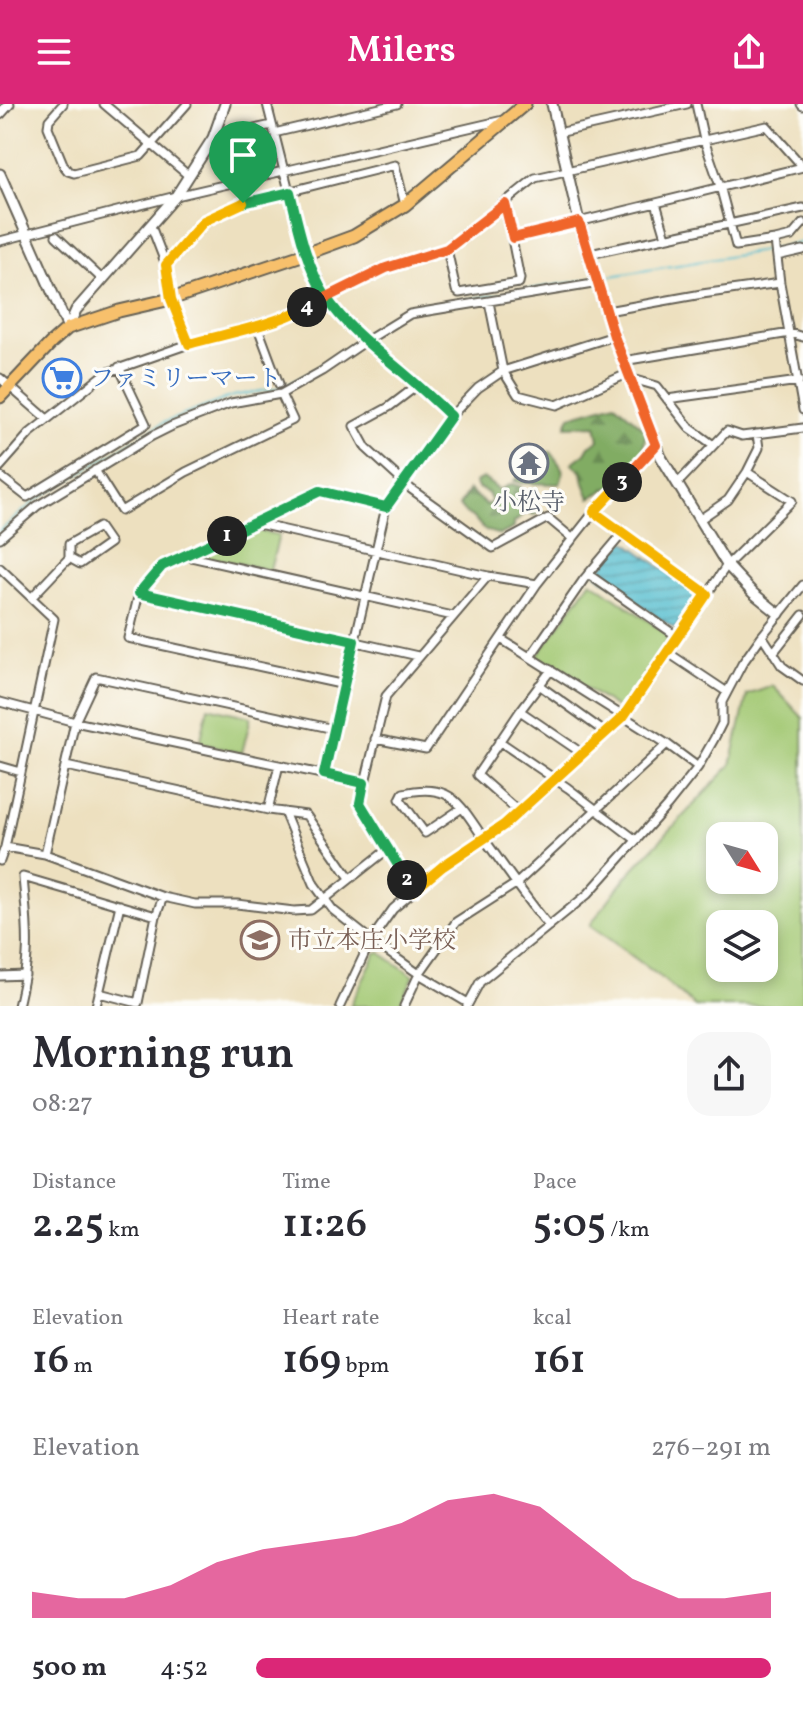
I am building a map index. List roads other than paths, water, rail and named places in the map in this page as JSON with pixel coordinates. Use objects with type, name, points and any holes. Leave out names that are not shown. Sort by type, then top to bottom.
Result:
[{"type":"main road","points":[[0,397],[5,382],[68,328],[119,311],[171,299],[354,236],[405,205],[525,104]]},
{"type":"street","points":[[0,114],[9,104]]},
{"type":"street","points":[[63,104],[47,124],[64,166],[71,173],[141,156],[187,104]]},
{"type":"street","points":[[104,104],[189,176]]},
{"type":"street","points":[[68,328],[76,310],[176,196],[213,138],[225,104]]},
{"type":"street","points":[[267,104],[305,254],[327,297],[343,319],[451,416]]},
{"type":"street","points":[[213,138],[397,104]]},
{"type":"street","points":[[552,104],[579,222],[614,336],[661,457],[727,565],[753,593],[779,614]]},
{"type":"street","points":[[558,133],[687,104]]},
{"type":"street","points":[[696,104],[736,246],[792,236],[803,223]]},
{"type":"street","points":[[0,241],[176,196],[506,120]]},
{"type":"street","points":[[0,467],[30,433],[106,373],[189,344],[294,314],[386,268],[447,249],[535,178],[767,126],[803,167],[513,238]]},
{"type":"street","points":[[166,265],[204,221],[243,203],[395,165],[405,205]]},
{"type":"street","points":[[0,174],[68,328]]},
{"type":"street","points":[[656,203],[666,237]]},
{"type":"street","points":[[447,249],[459,293],[519,283],[505,204]]},
{"type":"street","points":[[590,254],[803,208]]},
{"type":"street","points":[[151,226],[166,265],[171,299],[189,344]]},
{"type":"street","points":[[56,236],[103,280]]},
{"type":"street","points":[[775,240],[803,410]]},
{"type":"street","points":[[777,256],[803,250]]},
{"type":"street","points":[[0,538],[37,506],[172,426],[231,403],[281,394],[410,314],[599,283]]},
{"type":"street","points":[[607,311],[780,283]]},
{"type":"street","points":[[489,302],[503,371],[518,395],[557,405],[628,376],[657,386],[690,428],[712,444]]},
{"type":"street","points":[[257,325],[279,384]]},
{"type":"street","points":[[623,361],[790,333],[803,337]]},
{"type":"street","points":[[324,774],[386,507],[451,416],[478,388],[503,371],[614,336]]},
{"type":"street","points":[[0,476],[27,497],[146,424],[119,367]]},
{"type":"street","points":[[667,399],[799,381]]},
{"type":"street","points":[[5,382],[47,419]]},
{"type":"street","points":[[418,385],[389,407],[354,426],[366,448],[411,489],[493,548],[548,518],[573,539]]},
{"type":"street","points":[[95,470],[121,511],[186,472],[293,420],[281,394]]},
{"type":"street","points":[[677,484],[727,431],[742,436],[803,428]]},
{"type":"street","points":[[699,520],[728,500],[747,472],[759,448],[757,434]]},
{"type":"street","points":[[375,739],[426,749],[537,584],[594,512],[656,445]]},
{"type":"street","points":[[340,1006],[371,940],[393,909],[443,866],[519,812],[623,717],[727,565],[792,501],[747,472]]},
{"type":"street","points":[[345,685],[128,638],[139,593],[162,566],[320,491],[386,507]]},
{"type":"street","points":[[594,512],[707,594]]},
{"type":"street","points":[[254,523],[488,576],[537,584]]},
{"type":"street","points":[[32,597],[69,558],[69,544],[99,527],[110,543],[80,564],[69,558]]},
{"type":"street","points":[[530,657],[588,574],[623,533]]},
{"type":"street","points":[[185,556],[453,616]]},
{"type":"street","points":[[0,568],[54,619],[0,861]]},
{"type":"street","points":[[588,574],[678,637]]},
{"type":"street","points":[[413,891],[360,803],[364,783],[386,696],[488,576]]},
{"type":"street","points":[[284,812],[314,884],[333,910],[419,974],[468,1005],[480,982],[588,894],[667,806],[698,767],[722,723],[722,702],[742,664],[803,585]]},
{"type":"street","points":[[139,593],[418,656]]},
{"type":"street","points":[[773,653],[803,615]]},
{"type":"street","points":[[761,637],[782,666],[800,678],[803,668]]},
{"type":"street","points":[[501,639],[698,767]]},
{"type":"street","points":[[667,652],[727,692]]},
{"type":"street","points":[[519,812],[477,775],[551,670]]},
{"type":"street","points":[[45,854],[75,722],[96,677],[334,729]]},
{"type":"street","points":[[539,685],[606,733]]},
{"type":"street","points":[[0,702],[75,722],[364,783]]},
{"type":"street","points":[[520,711],[583,754]]},
{"type":"street","points":[[499,741],[636,840]]},
{"type":"street","points":[[404,1006],[419,974],[456,922],[517,883],[667,744]]},
{"type":"street","points":[[268,810],[279,765]]},
{"type":"street","points":[[0,766],[21,772]]},
{"type":"street","points":[[66,766],[268,810],[306,815],[350,878]]},
{"type":"street","points":[[462,808],[425,833],[400,799],[403,793],[419,790],[443,792],[454,799],[462,808],[549,926]]},
{"type":"street","points":[[5,847],[45,854],[163,897],[195,904],[237,904],[294,911],[311,910],[388,849]]},
{"type":"street","points":[[18,1006],[27,953],[23,877],[156,916]]},
{"type":"street","points":[[99,993],[138,1003],[156,916],[163,897]]},
{"type":"street","points":[[96,1006],[120,905]]},
{"type":"street","points":[[0,976],[25,975]]},
{"type":"water","points":[[625,541],[697,594],[675,629],[596,574]]},
{"type":"waterway","points":[[599,278],[803,242]]},
{"type":"waterway","points":[[365,335],[401,312],[415,308],[593,279]]},
{"type":"waterway","points":[[0,531],[36,500],[163,423],[233,396],[284,387],[360,339]]},
{"type":"place","name":"ファミリーマート","points":[[62,378]]},
{"type":"place","name":"小松寺","points":[[529,463]]},
{"type":"place","name":"市立本庄小学校","points":[[260,940]]}]
